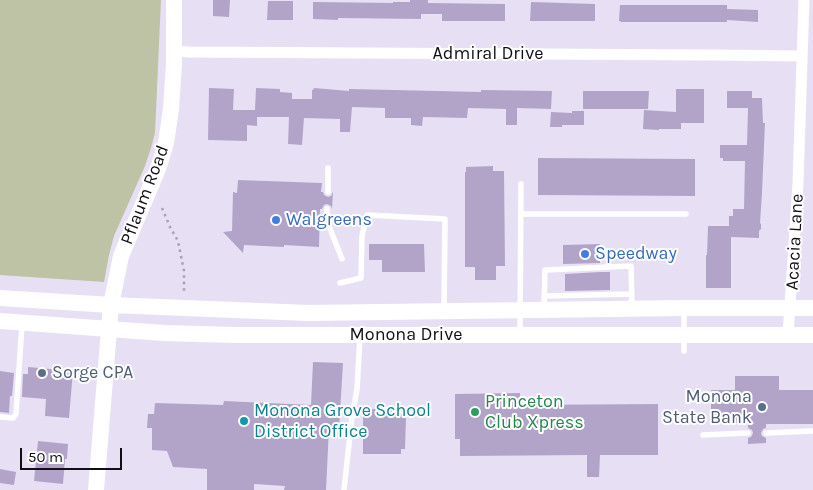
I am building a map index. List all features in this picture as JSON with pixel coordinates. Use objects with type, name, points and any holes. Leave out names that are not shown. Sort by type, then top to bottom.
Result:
[{"type":"street","name":"Pflaum Road","points":[[96,490],[110,305],[121,256],[158,169],[166,143],[174,64],[174,0]]},
{"type":"street","name":"Acacia Lane","points":[[788,335],[798,183],[804,0]]},
{"type":"street","name":"Admiral Drive","points":[[174,51],[802,56]]},
{"type":"street","name":"Monona Drive","points":[[0,298],[281,313],[521,311],[544,303],[632,301],[684,308],[813,308]]},
{"type":"street","name":"Monona Drive","points":[[0,321],[164,333],[236,335],[813,334]]},
{"type":"lane","points":[[328,168],[328,192]]},
{"type":"lane","points":[[520,334],[521,184]]},
{"type":"lane","points":[[327,209],[327,221],[342,259]]},
{"type":"lane","points":[[521,214],[686,214]]},
{"type":"lane","points":[[340,283],[361,278],[362,236],[367,215],[446,218],[444,312]]},
{"type":"lane","points":[[544,303],[544,270],[631,266],[632,301]]},
{"type":"lane","points":[[684,308],[684,351]]},
{"type":"lane","points":[[0,417],[13,418],[16,414],[22,322]]},
{"type":"lane","points":[[344,490],[352,416],[357,389],[360,335]]},
{"type":"lane","points":[[766,433],[813,431]]},
{"type":"lane","points":[[703,435],[748,433]]},
{"type":"path","points":[[162,208],[167,216],[170,228],[178,241],[184,271],[184,297]]},
{"type":"green space","points":[[0,0],[161,0],[155,133],[145,166],[114,236],[104,282],[0,275]]},
{"type":"building","points":[[213,0],[230,0],[229,17],[213,16]]},
{"type":"building","points":[[410,0],[428,0],[428,3],[505,4],[505,21],[442,21],[442,14],[421,14],[421,19],[313,19],[313,2],[393,3],[410,2]]},
{"type":"building","points":[[268,1],[293,1],[293,20],[267,20]]},
{"type":"building","points":[[531,2],[595,4],[595,21],[530,21]]},
{"type":"building","points":[[620,5],[727,5],[727,9],[758,10],[758,22],[727,20],[727,22],[622,22],[619,21]]},
{"type":"building","points":[[209,88],[234,89],[233,110],[255,110],[256,88],[280,89],[280,92],[292,93],[292,99],[312,99],[312,90],[314,88],[349,91],[349,89],[481,92],[481,90],[552,91],[551,109],[517,108],[517,125],[506,125],[506,109],[468,108],[467,118],[423,117],[422,126],[411,125],[411,118],[385,118],[385,108],[352,107],[350,132],[340,132],[340,119],[304,118],[302,145],[288,144],[289,117],[257,117],[257,126],[247,125],[247,141],[208,140]]},
{"type":"building","points":[[676,89],[704,89],[704,123],[681,123],[681,129],[643,129],[644,110],[676,112]]},
{"type":"building","points":[[583,91],[649,91],[648,109],[583,109]]},
{"type":"building","points":[[727,91],[752,91],[752,98],[762,98],[763,123],[765,123],[761,229],[759,231],[759,238],[731,237],[731,288],[706,288],[708,226],[729,226],[729,216],[733,216],[733,209],[744,209],[745,161],[723,161],[723,158],[720,158],[720,145],[747,145],[748,108],[727,108]]},
{"type":"building","points":[[572,111],[584,111],[584,125],[550,127],[551,112],[572,113]]},
{"type":"building","points":[[538,158],[695,159],[695,196],[538,195]]},
{"type":"building","points":[[493,166],[493,171],[504,171],[505,266],[496,266],[496,280],[475,280],[475,267],[465,267],[465,172],[466,167]]},
{"type":"building","name":"Walgreens","points":[[238,180],[322,183],[321,192],[324,195],[331,196],[333,192],[332,209],[327,204],[320,209],[319,247],[244,245],[243,253],[223,232],[232,231],[233,192],[237,193]]},
{"type":"building","points":[[369,244],[424,244],[425,272],[382,272],[382,260],[369,260]]},
{"type":"building","points":[[600,244],[600,263],[563,264],[563,245]]},
{"type":"building","points":[[610,272],[610,290],[565,291],[565,274]]},
{"type":"building","name":"Monona Grove School District Office","points":[[313,362],[343,363],[339,429],[329,428],[326,490],[284,490],[285,486],[254,484],[254,490],[207,490],[207,469],[173,467],[167,451],[152,450],[152,428],[147,428],[148,414],[154,414],[155,403],[223,405],[224,401],[311,405]]},
{"type":"building","points":[[28,367],[73,371],[69,418],[45,416],[46,399],[22,397],[23,374],[28,374]]},
{"type":"building","points":[[0,371],[14,373],[9,413],[0,412]]},
{"type":"building","name":"Monona State Bank","points":[[735,376],[779,376],[779,390],[813,390],[813,424],[766,424],[766,428],[761,433],[766,438],[766,443],[748,444],[748,438],[753,433],[748,428],[748,423],[711,423],[711,390],[735,390]]},
{"type":"building","points":[[520,393],[520,405],[658,404],[658,455],[600,455],[599,477],[587,477],[587,455],[460,456],[460,439],[455,439],[455,394]]},
{"type":"building","points":[[367,409],[396,409],[406,418],[405,449],[401,449],[401,454],[363,454],[363,412],[367,412]]},
{"type":"building","points":[[38,441],[68,444],[63,484],[34,481]]},
{"type":"building","points":[[0,469],[16,472],[14,485],[0,483]]},
{"type":"place","name":"Walgreens","points":[[276,220]]},
{"type":"place","name":"Speedway","points":[[585,254]]},
{"type":"place","name":"Sorge CPA","points":[[42,373]]},
{"type":"place","name":"Monona State Bank","points":[[762,407]]},
{"type":"place","name":"Princeton Club Xpress","points":[[475,412]]},
{"type":"place","name":"Monona Grove School District Office","points":[[244,421]]}]
